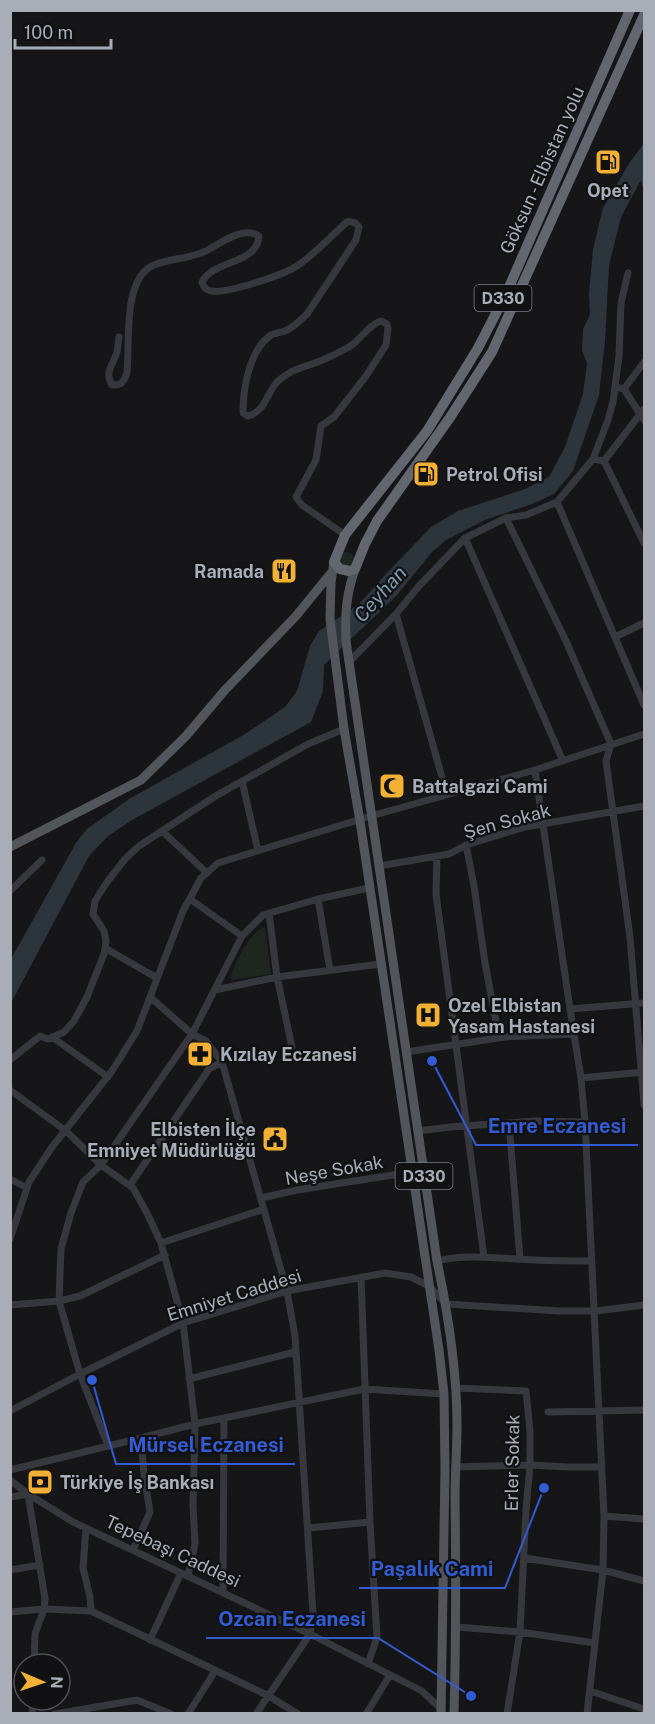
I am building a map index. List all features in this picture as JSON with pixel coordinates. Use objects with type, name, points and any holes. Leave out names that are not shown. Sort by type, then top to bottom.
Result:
[{"type":"highway","name":"Göksun - Elbistan yolu","points":[[334,567],[343,540],[427,431],[478,348],[506,294],[630,10]]},
{"type":"highway","name":"Göksun - Elbistan yolu","points":[[355,568],[377,521],[451,416],[492,352],[645,15]]},
{"type":"highway","points":[[343,540],[355,548],[360,556]]},
{"type":"highway","points":[[334,567],[350,571],[355,568]]},
{"type":"main road","name":"Göksun - Elbistan yolu","points":[[334,567],[330,593],[330,619],[344,729]]},
{"type":"main road","points":[[10,847],[141,780],[186,736],[225,690],[296,616],[334,567]]},
{"type":"main road","name":"Göksun - Elbistan yolu","points":[[349,662],[345,609],[355,568]]},
{"type":"main road","name":"D330","points":[[349,662],[417,1131],[437,1262],[446,1304],[455,1388],[457,1425],[456,1627],[447,1712]]},
{"type":"main road","name":"D330","points":[[344,729],[440,1350],[444,1394],[443,1659],[447,1712]]},
{"type":"street","points":[[119,338],[117,352],[109,373],[110,382],[117,386],[124,382],[127,373],[130,306],[135,287],[148,267],[201,253],[230,238],[248,232],[254,233],[259,236],[256,248],[204,276],[202,282],[204,287],[210,291],[228,290],[281,274],[298,265],[347,222],[356,223],[359,227],[356,240],[307,314],[297,324],[285,331],[272,334],[259,346],[248,374],[243,398],[243,413],[248,416],[254,415],[276,382],[290,372],[350,347],[364,336],[373,323],[381,321],[387,324],[386,345],[366,376],[334,417],[321,426],[316,460],[296,497],[302,505],[343,540]]},
{"type":"street","points":[[349,662],[465,538],[507,518],[526,515],[557,502],[593,459],[608,420],[616,387],[621,303],[628,273]]},
{"type":"street","points":[[624,389],[644,364]]},
{"type":"street","points":[[604,461],[643,414],[624,389],[616,387]]},
{"type":"street","points":[[593,459],[604,461]]},
{"type":"street","points":[[604,461],[645,543]]},
{"type":"street","points":[[557,502],[645,705]]},
{"type":"street","points":[[507,518],[565,639],[611,744],[606,761],[630,937],[645,1105]]},
{"type":"street","points":[[465,538],[563,760]]},
{"type":"street","points":[[396,614],[447,795]]},
{"type":"street","points":[[615,637],[645,623]]},
{"type":"street","points":[[10,1060],[40,1036],[48,1039],[63,1032],[74,1021],[87,997],[105,948],[104,932],[93,914],[94,901],[125,859],[139,846],[214,797],[308,744],[344,729]]},
{"type":"street","points":[[11,1234],[29,1182],[52,1147],[108,1077],[137,1031],[183,911],[201,878],[218,863],[371,816],[535,770],[645,732]]},
{"type":"street","points":[[535,770],[581,1078],[596,1311],[598,1412],[604,1516],[603,1570],[587,1713]]},
{"type":"street","points":[[242,781],[258,851]]},
{"type":"street","name":"Şen Sokak","points":[[379,866],[449,854],[466,845],[543,824],[645,806]]},
{"type":"street","points":[[162,831],[207,873]]},
{"type":"street","points":[[466,845],[499,1038]]},
{"type":"street","points":[[437,856],[436,894],[484,1257]]},
{"type":"street","points":[[10,891],[42,860]]},
{"type":"street","points":[[108,1446],[80,1374],[59,1301],[61,1249],[83,1182],[101,1165],[192,1034],[242,936],[263,915],[318,899],[369,888]]},
{"type":"street","points":[[190,899],[242,936]]},
{"type":"street","points":[[318,899],[330,970]]},
{"type":"street","points":[[269,913],[277,977],[292,1047]]},
{"type":"street","points":[[105,948],[157,978]]},
{"type":"street","points":[[214,990],[277,977],[381,964]]},
{"type":"street","points":[[150,997],[192,1034],[206,1041],[222,1062],[286,1288],[295,1336],[313,1614],[310,1634],[256,1713]]},
{"type":"street","points":[[570,1009],[645,1003]]},
{"type":"street","points":[[406,1052],[499,1038],[574,1034]]},
{"type":"street","points":[[51,1037],[108,1077]]},
{"type":"street","points":[[130,1185],[209,1069],[222,1062]]},
{"type":"street","points":[[581,1078],[643,1073]]},
{"type":"street","points":[[10,1090],[66,1131],[101,1165],[134,1188],[161,1243],[183,1323],[195,1424],[193,1504],[195,1544],[184,1574],[150,1640]]},
{"type":"street","points":[[417,1131],[535,1121],[585,1122]]},
{"type":"street","points":[[509,1123],[520,1259]]},
{"type":"street","name":"Neşe Sokak","points":[[261,1198],[412,1172]]},
{"type":"street","points":[[10,1179],[27,1188]]},
{"type":"street","points":[[161,1243],[264,1209]]},
{"type":"street","points":[[10,1305],[59,1301],[80,1296],[165,1255]]},
{"type":"street","points":[[437,1262],[446,1259],[484,1257],[592,1261]]},
{"type":"street","name":"Emniyet Caddesi","points":[[10,1411],[183,1323],[286,1288],[385,1273],[411,1277],[429,1286]]},
{"type":"street","points":[[361,1277],[364,1389],[377,1637],[368,1664]]},
{"type":"street","points":[[429,1286],[446,1304],[559,1311],[596,1311],[645,1305]]},
{"type":"street","points":[[189,1379],[295,1352]]},
{"type":"street","name":"Erler Sokak","points":[[455,1388],[526,1391],[530,1431],[530,1465],[520,1632],[507,1713]]},
{"type":"street","points":[[10,1470],[195,1424],[364,1389],[444,1394]]},
{"type":"street","points":[[548,1412],[645,1410]]},
{"type":"street","points":[[223,1593],[224,1418]]},
{"type":"street","points":[[133,1550],[150,1512],[141,1438]]},
{"type":"street","points":[[455,1467],[530,1465],[602,1467]]},
{"type":"street","points":[[12,1481],[11,1498],[28,1494],[45,1599],[35,1634],[34,1652]]},
{"type":"street","name":"Tepebaşı Caddesi","points":[[12,1481],[28,1494],[73,1522],[310,1634],[422,1691],[447,1712]]},
{"type":"street","points":[[604,1516],[645,1519]]},
{"type":"street","points":[[309,1528],[370,1522]]},
{"type":"street","points":[[86,1528],[83,1568],[91,1611]]},
{"type":"street","points":[[524,1558],[603,1570],[645,1581]]},
{"type":"street","points":[[10,1570],[40,1565]]},
{"type":"street","points":[[10,1612],[44,1609],[91,1611],[267,1695],[298,1713]]},
{"type":"street","points":[[456,1627],[520,1632],[595,1643]]},
{"type":"street","points":[[188,1713],[215,1671]]},
{"type":"street","points":[[366,1713],[390,1675]]},
{"type":"street","points":[[590,1691],[645,1709]]},
{"type":"street","points":[[55,1713],[137,1700],[171,1713]]},
{"type":"shaded area","points":[[344,552],[350,552],[354,559],[350,566],[344,566],[340,562],[340,556]]},
{"type":"shaded area","points":[[265,927],[271,974],[232,980],[230,978],[244,948],[259,929]]},
{"type":"water","name":"Ceyhan","points":[[644,143],[644,193],[641,180],[621,217],[609,265],[605,341],[599,395],[573,471],[554,494],[485,520],[446,540],[432,552],[397,595],[324,665],[323,691],[311,722],[132,820],[108,836],[89,856],[11,1003],[11,959],[76,843],[87,829],[129,799],[245,734],[285,707],[297,691],[310,646],[319,631],[359,604],[431,527],[458,511],[525,489],[549,477],[565,447],[583,394],[587,363],[582,351],[583,329],[590,315],[589,294],[593,249],[603,208]]},
{"type":"place","name":"Opet","points":[[608,162]]},
{"type":"place","name":"Petrol Ofisi","points":[[426,474]]},
{"type":"place","name":"Ramada","points":[[284,571]]},
{"type":"place","name":"Battalgazi Cami","points":[[392,786]]},
{"type":"place","name":"Ozel Elbistan Yasam Hastanesi","points":[[428,1015]]},
{"type":"place","name":"Kızılay Eczanesi","points":[[200,1054]]},
{"type":"place","name":"Emre Eczanesi","points":[[432,1061]]},
{"type":"place","name":"Elbisten İlçe Emniyet Müdürlüğü","points":[[275,1139]]},
{"type":"place","name":"Mürsel Eczanesi","points":[[92,1380]]},
{"type":"place","name":"Türkiye İş Bankası","points":[[40,1482]]},
{"type":"place","name":"Paşalık Cami","points":[[544,1488]]},
{"type":"place","name":"Ozcan Eczanesi","points":[[471,1696]]}]
